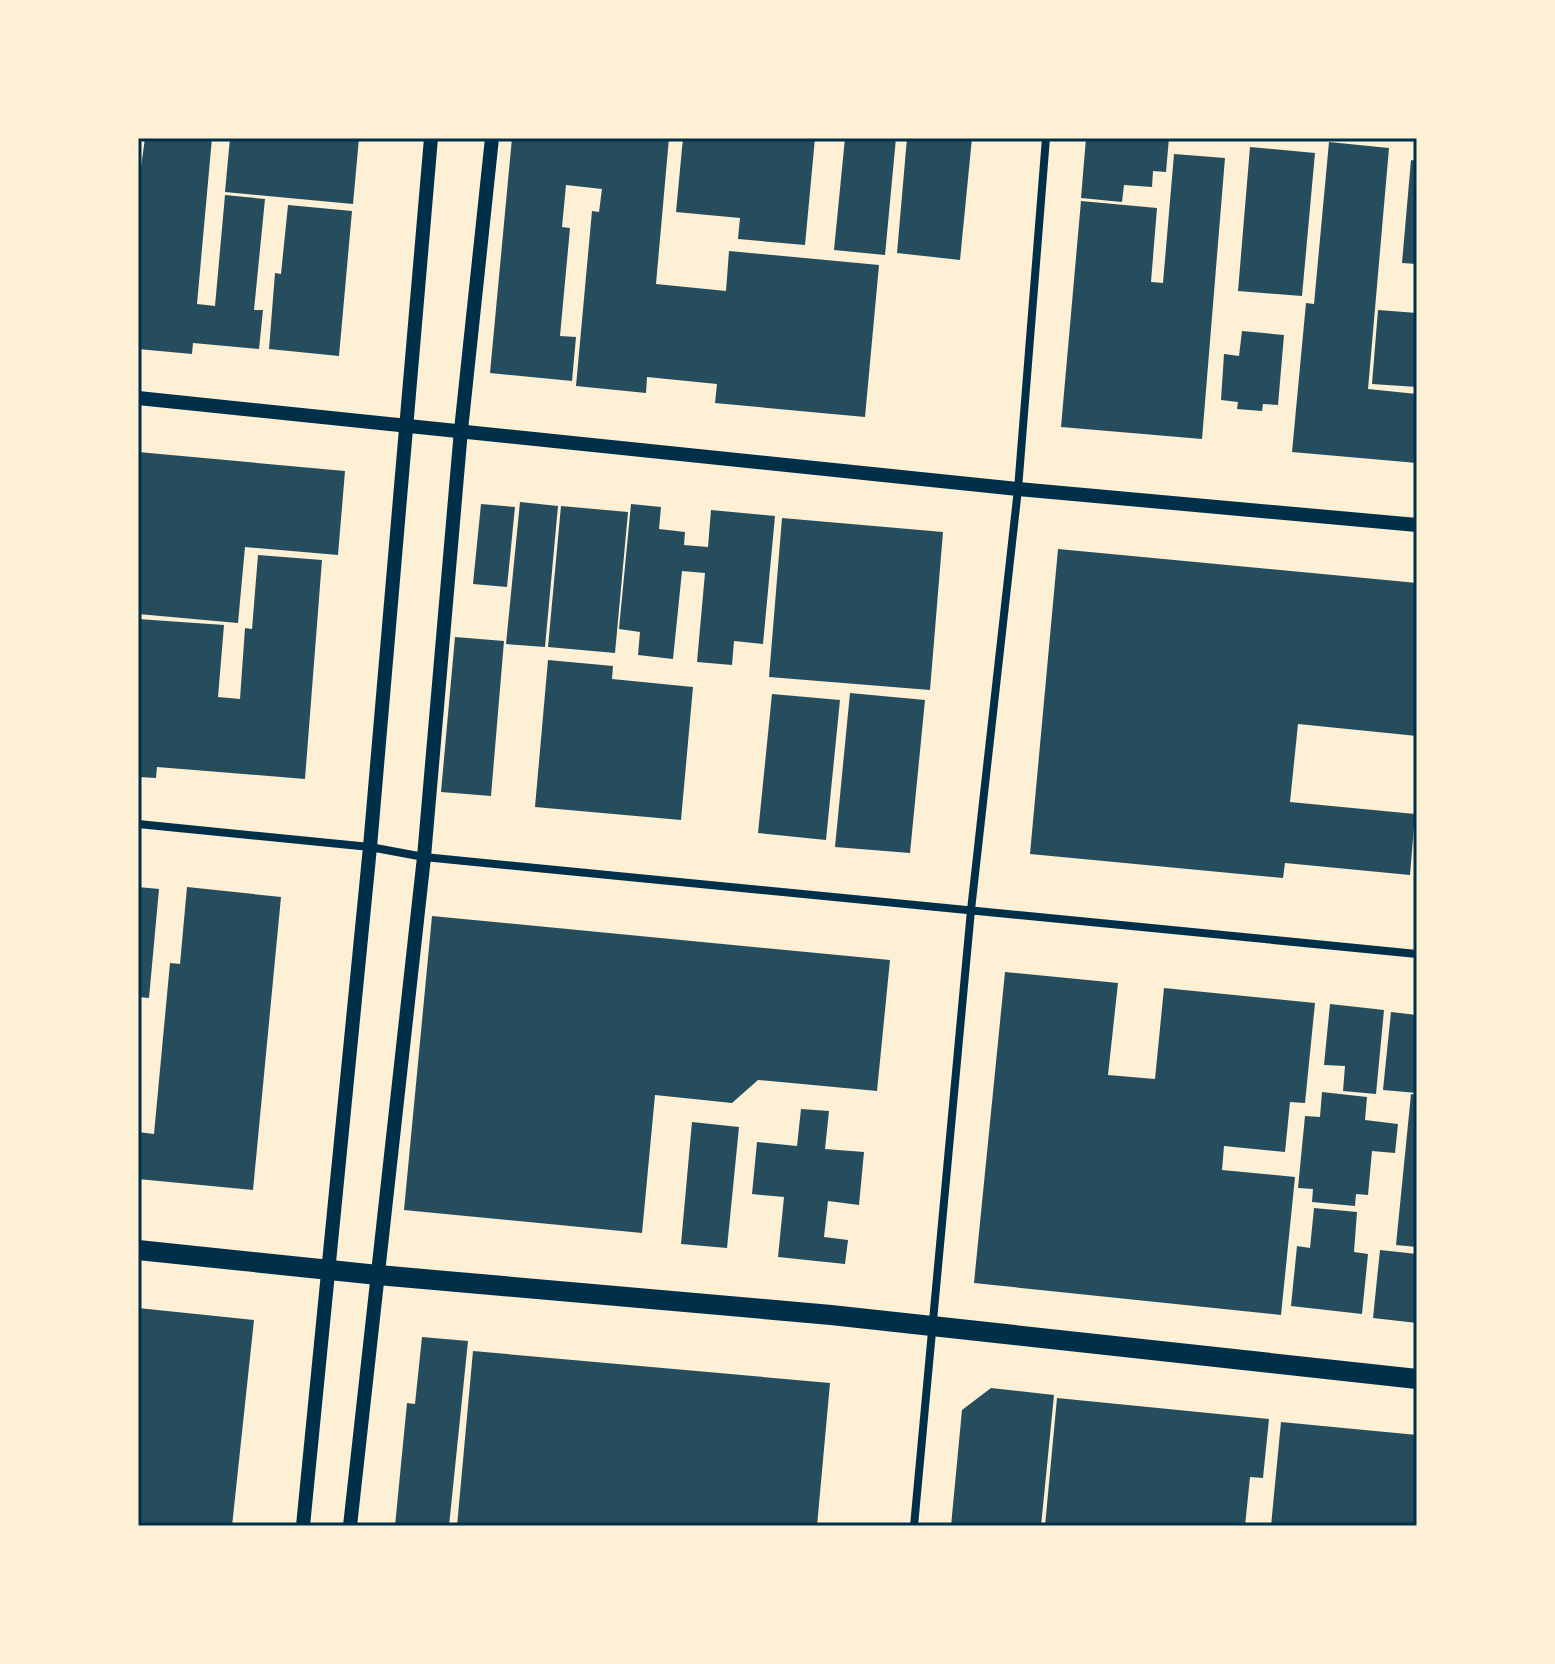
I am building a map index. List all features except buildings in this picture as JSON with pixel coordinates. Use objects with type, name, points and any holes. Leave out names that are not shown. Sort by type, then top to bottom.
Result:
[{"type":"main road","points":[[138,1250],[933,1326],[1417,1379]]},
{"type":"street","points":[[303,1526],[370,847],[431,138]]},
{"type":"street","points":[[350,1526],[424,857],[461,430],[492,138]]},
{"type":"street","points":[[914,1526],[971,910],[1018,489],[1046,138]]},
{"type":"street","points":[[138,398],[1018,489],[1417,525]]},
{"type":"street","points":[[138,824],[370,847],[424,857],[1417,954]]}]
